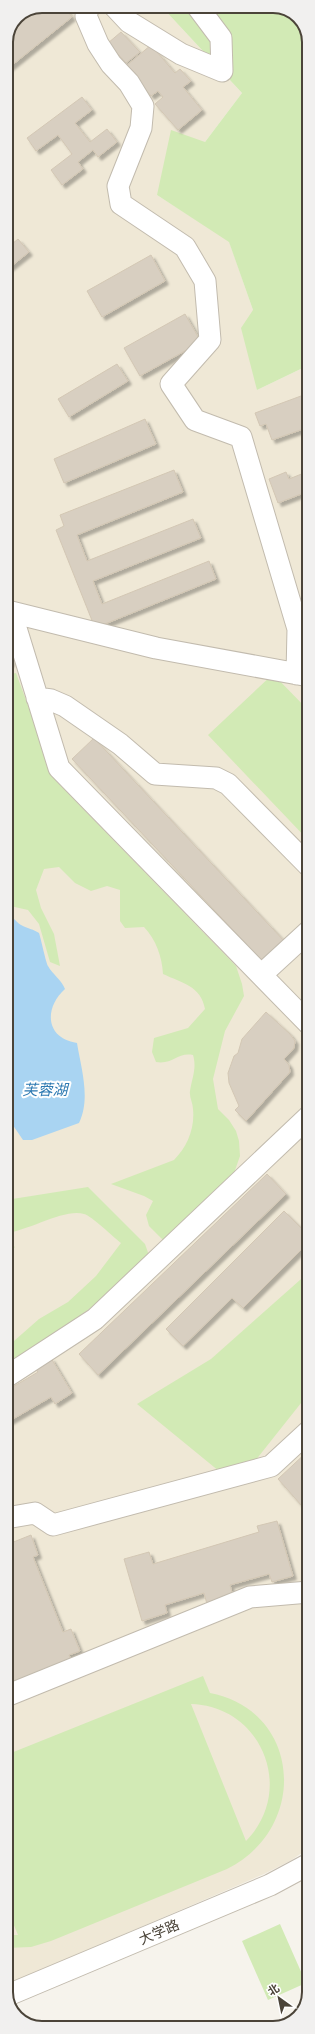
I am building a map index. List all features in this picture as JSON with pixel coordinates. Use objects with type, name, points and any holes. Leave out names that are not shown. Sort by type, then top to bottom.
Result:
[{"type":"street","points":[[87,13],[86,16],[98,44],[111,64],[129,83],[142,106],[141,128],[118,186],[121,204],[185,247],[205,281],[210,340],[171,384],[195,420],[240,437],[298,629],[302,666]]},
{"type":"street","points":[[121,13],[129,22],[181,54],[222,71],[221,38],[202,13]]},
{"type":"street","points":[[13,613],[156,648],[302,675]]},
{"type":"street","points":[[13,627],[59,768],[302,1017]]},
{"type":"street","points":[[37,698],[51,700],[65,706],[120,744],[154,774],[216,778],[228,784],[302,859]]},
{"type":"street","points":[[261,975],[302,937]]},
{"type":"street","points":[[13,1372],[95,1319],[302,1123]]},
{"type":"street","points":[[13,1517],[35,1513],[53,1525],[271,1466],[302,1437]]},
{"type":"street","points":[[13,1693],[250,1597],[302,1593]]},
{"type":"street","name":"大学路","points":[[13,1993],[270,1885],[302,1868]]},
{"type":"shaded area","points":[[42,13],[168,13],[242,93],[205,142],[157,195],[229,241],[253,310],[257,390],[302,368],[302,1853],[290,1861],[264,1874],[13,1982],[13,42],[15,31],[21,21],[31,15]]},
{"type":"green space","points":[[168,13],[275,13],[284,15],[292,20],[299,29],[302,38],[302,368],[257,390],[241,328],[253,310],[229,242],[157,195],[171,130],[205,142],[242,93]]},
{"type":"green space","points":[[16,673],[56,781],[236,966],[242,984],[244,996],[225,1031],[213,1079],[218,1109],[229,1120],[236,1131],[239,1141],[240,1156],[233,1176],[163,1240],[149,1226],[146,1215],[153,1201],[144,1196],[111,1184],[174,1160],[183,1149],[193,1124],[193,1107],[190,1093],[194,1069],[193,1055],[183,1055],[167,1062],[156,1062],[152,1052],[154,1038],[188,1028],[205,1009],[203,1001],[190,986],[163,974],[158,949],[152,937],[144,927],[125,928],[120,921],[120,890],[107,886],[91,891],[75,883],[59,867],[44,869],[36,890],[41,908],[54,934],[60,966],[50,962],[39,924],[28,910],[13,907],[13,674]]},
{"type":"green space","points":[[273,674],[302,704],[302,834],[208,735]]},
{"type":"green space","points":[[88,1187],[145,1244],[151,1261],[80,1316],[13,1363],[13,1342],[39,1319],[68,1302],[96,1276],[121,1243],[88,1216],[76,1213],[67,1214],[13,1231],[13,1199]]},
{"type":"green space","points":[[302,1278],[302,1402],[236,1485],[137,1404],[211,1359]]},
{"type":"green space","points":[[203,1676],[210,1693],[241,1704],[263,1722],[277,1746],[284,1772],[282,1800],[272,1827],[254,1850],[227,1869],[51,1941],[31,1947],[13,1948],[13,1935],[18,1935],[13,1923],[13,1752]],"holes":[[[191,1704],[216,1708],[237,1719],[253,1735],[264,1754],[269,1776],[268,1798],[261,1821],[246,1841]]]},
{"type":"green space","points":[[280,1924],[302,1974],[302,1985],[268,2000],[242,1941]]},
{"type":"water","name":"芙蓉湖","points":[[13,919],[21,925],[39,933],[48,966],[65,989],[58,997],[54,1005],[51,1013],[51,1021],[54,1029],[59,1035],[66,1040],[77,1043],[85,1093],[83,1113],[79,1123],[32,1140],[23,1140],[13,1125]]},
{"type":"building","points":[[42,13],[69,13],[72,17],[13,64],[13,42],[15,31],[20,24],[28,17]]},
{"type":"building","points":[[121,32],[140,52],[126,63],[108,43]]},
{"type":"building","points":[[151,45],[175,73],[180,69],[191,81],[183,87],[202,110],[178,130],[155,104],[163,97],[158,91],[151,96],[126,66]]},
{"type":"building","points":[[82,97],[92,110],[75,123],[90,142],[107,129],[117,142],[98,157],[93,150],[78,162],[83,169],[62,185],[51,170],[72,154],[58,135],[36,151],[27,138]]},
{"type":"building","points":[[18,239],[29,252],[13,265],[13,243]]},
{"type":"building","points":[[151,255],[165,281],[102,317],[87,291]]},
{"type":"building","points":[[185,314],[201,342],[140,376],[124,348]]},
{"type":"building","points":[[117,364],[128,381],[69,417],[58,399]]},
{"type":"building","points":[[302,396],[302,429],[272,440],[266,424],[260,426],[255,413]]},
{"type":"building","points":[[145,419],[156,444],[64,483],[54,459]]},
{"type":"building","points":[[174,470],[183,492],[77,535],[87,561],[193,519],[201,538],[93,581],[102,604],[209,561],[216,579],[95,628],[56,530],[64,526],[60,515]]},
{"type":"building","points":[[286,472],[289,479],[302,474],[302,494],[278,503],[269,479]]},
{"type":"building","points":[[94,738],[287,944],[265,964],[72,759]]},
{"type":"building","points":[[266,1012],[290,1034],[295,1041],[294,1048],[284,1059],[289,1065],[290,1072],[246,1121],[235,1110],[239,1106],[229,1083],[228,1073],[234,1056],[238,1053],[242,1039]]},
{"type":"building","points":[[267,1174],[286,1194],[98,1375],[79,1354]]},
{"type":"building","points":[[284,1211],[302,1229],[302,1249],[243,1308],[232,1298],[183,1346],[166,1329]]},
{"type":"building","points":[[51,1358],[72,1393],[55,1404],[51,1397],[13,1419],[13,1387],[38,1372],[35,1368]]},
{"type":"building","points":[[302,1457],[302,1506],[278,1479]]},
{"type":"building","points":[[277,1521],[293,1576],[272,1582],[269,1574],[230,1585],[233,1596],[207,1604],[204,1593],[165,1605],[167,1613],[142,1621],[124,1559],[149,1552],[153,1564],[259,1532],[257,1526]]},
{"type":"building","points":[[31,1535],[38,1555],[33,1557],[63,1632],[71,1629],[80,1651],[69,1655],[73,1664],[13,1688],[13,1542]]}]
